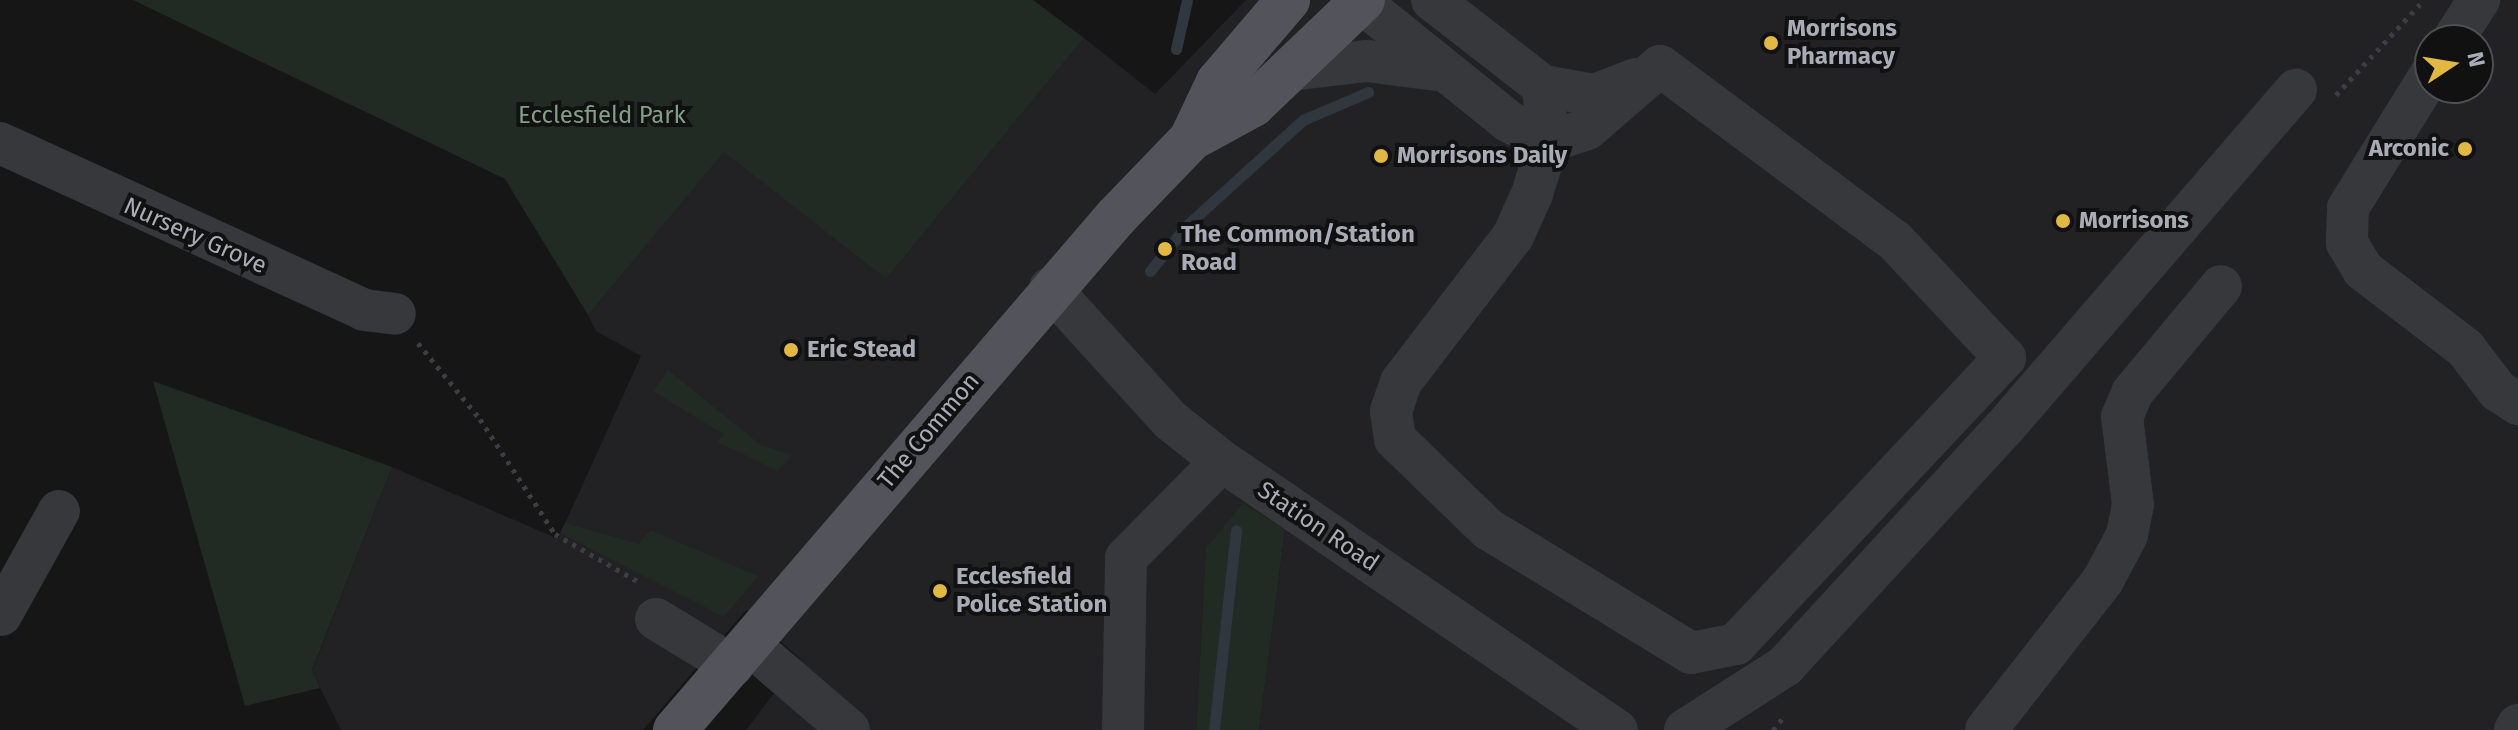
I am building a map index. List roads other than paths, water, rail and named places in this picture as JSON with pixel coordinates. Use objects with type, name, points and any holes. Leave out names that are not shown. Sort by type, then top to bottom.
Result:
[{"type":"main road","name":"The Common","points":[[1191,139],[1218,82],[1288,0]]},
{"type":"main road","name":"The Common","points":[[686,723],[1050,288],[1191,139],[1253,105],[1360,1]]},
{"type":"street","points":[[1432,0],[1543,86],[1594,95],[1660,66]]},
{"type":"street","points":[[2463,24],[2479,0]]},
{"type":"street","points":[[1360,1],[1440,71],[1548,142]]},
{"type":"street","points":[[1290,70],[1367,61],[1440,71]]},
{"type":"street","points":[[1543,86],[1548,142],[1513,236],[1401,382],[1391,411],[1395,439],[1488,529],[1579,590],[1691,653],[1736,644],[2005,358],[1895,241],[1660,66]]},
{"type":"street","points":[[1548,142],[1587,129],[1660,66]]},
{"type":"street","points":[[1685,730],[1785,666],[2004,428],[2296,90]]},
{"type":"street","points":[[2414,101],[2348,208],[2347,243],[2363,270],[2465,348],[2498,391],[2518,404]]},
{"type":"street","name":"Nursery Grove","points":[[0,143],[350,304],[395,314]]},
{"type":"street","points":[[1986,730],[2103,580],[2127,535],[2133,505],[2122,417],[2132,393],[2221,286]]},
{"type":"street","name":"Station Road","points":[[1050,288],[1170,420],[1222,461],[1617,730]]},
{"type":"street","points":[[1123,730],[1126,558],[1222,461]]},
{"type":"street","points":[[1,615],[16,551],[59,511]]},
{"type":"street","points":[[651,602],[741,655],[849,730]]},
{"type":"waterway","points":[[1176,49],[1187,0]]},
{"type":"waterway","points":[[1150,271],[1186,226],[1303,120],[1368,92]]},
{"type":"waterway","points":[[1214,730],[1236,530]]},
{"type":"place","name":"Morrisons Pharmacy","points":[[1771,43]]},
{"type":"place","name":"Arconic","points":[[2465,149]]},
{"type":"place","name":"Morrisons Daily","points":[[1381,156]]},
{"type":"place","name":"Morrisons","points":[[2063,221]]},
{"type":"place","name":"The Common/Station Road","points":[[1165,249]]},
{"type":"place","name":"Eric Stead","points":[[791,350]]},
{"type":"place","name":"Ecclesfield Police Station","points":[[940,591]]},
{"type":"park label","name":"Ecclesfield Park","points":[[602,116]]}]
